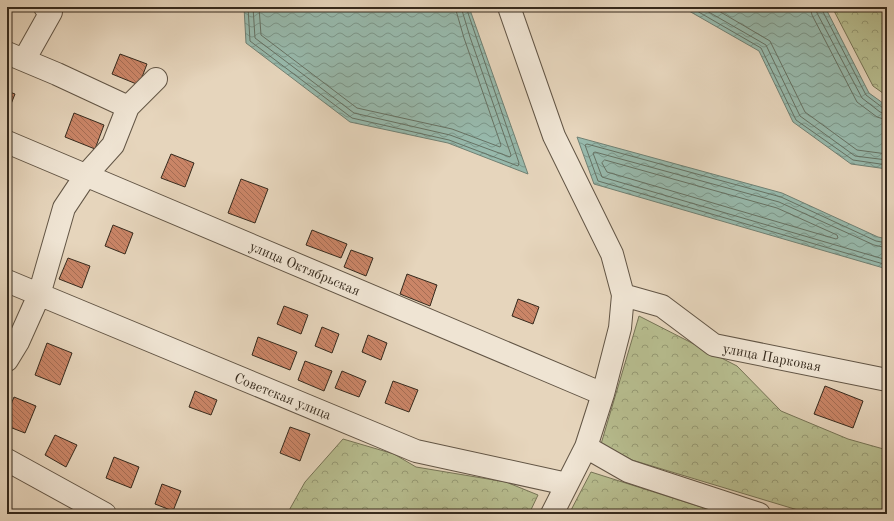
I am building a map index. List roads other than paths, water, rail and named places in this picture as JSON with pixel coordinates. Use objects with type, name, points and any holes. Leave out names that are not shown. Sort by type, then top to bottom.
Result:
[{"type":"street","points":[[45,7],[51,12],[16,57],[128,107]]},
{"type":"street","points":[[509,7],[554,136],[612,254],[623,295],[620,328],[603,394],[586,447],[552,514]]},
{"type":"street","points":[[7,360],[18,342],[39,295],[64,208],[86,175],[113,145],[128,107],[156,79]]},
{"type":"street","name":"улица Октябрьская","points":[[7,142],[603,394]]},
{"type":"street","name":"Советская улица","points":[[7,281],[416,451],[567,484]]},
{"type":"street","name":"улица Парковая","points":[[623,295],[662,306],[714,345],[887,380]]},
{"type":"street","points":[[586,447],[628,471],[759,514]]},
{"type":"street","points":[[7,460],[105,514]]},
{"type":"water","points":[[244,7],[469,7],[528,174],[448,143],[350,122],[246,43]]},
{"type":"water","points":[[682,7],[825,7],[869,93],[887,106],[887,169],[851,164],[793,122],[759,51]]},
{"type":"water","points":[[577,137],[782,193],[878,237],[887,239],[887,269],[594,184]]}]
